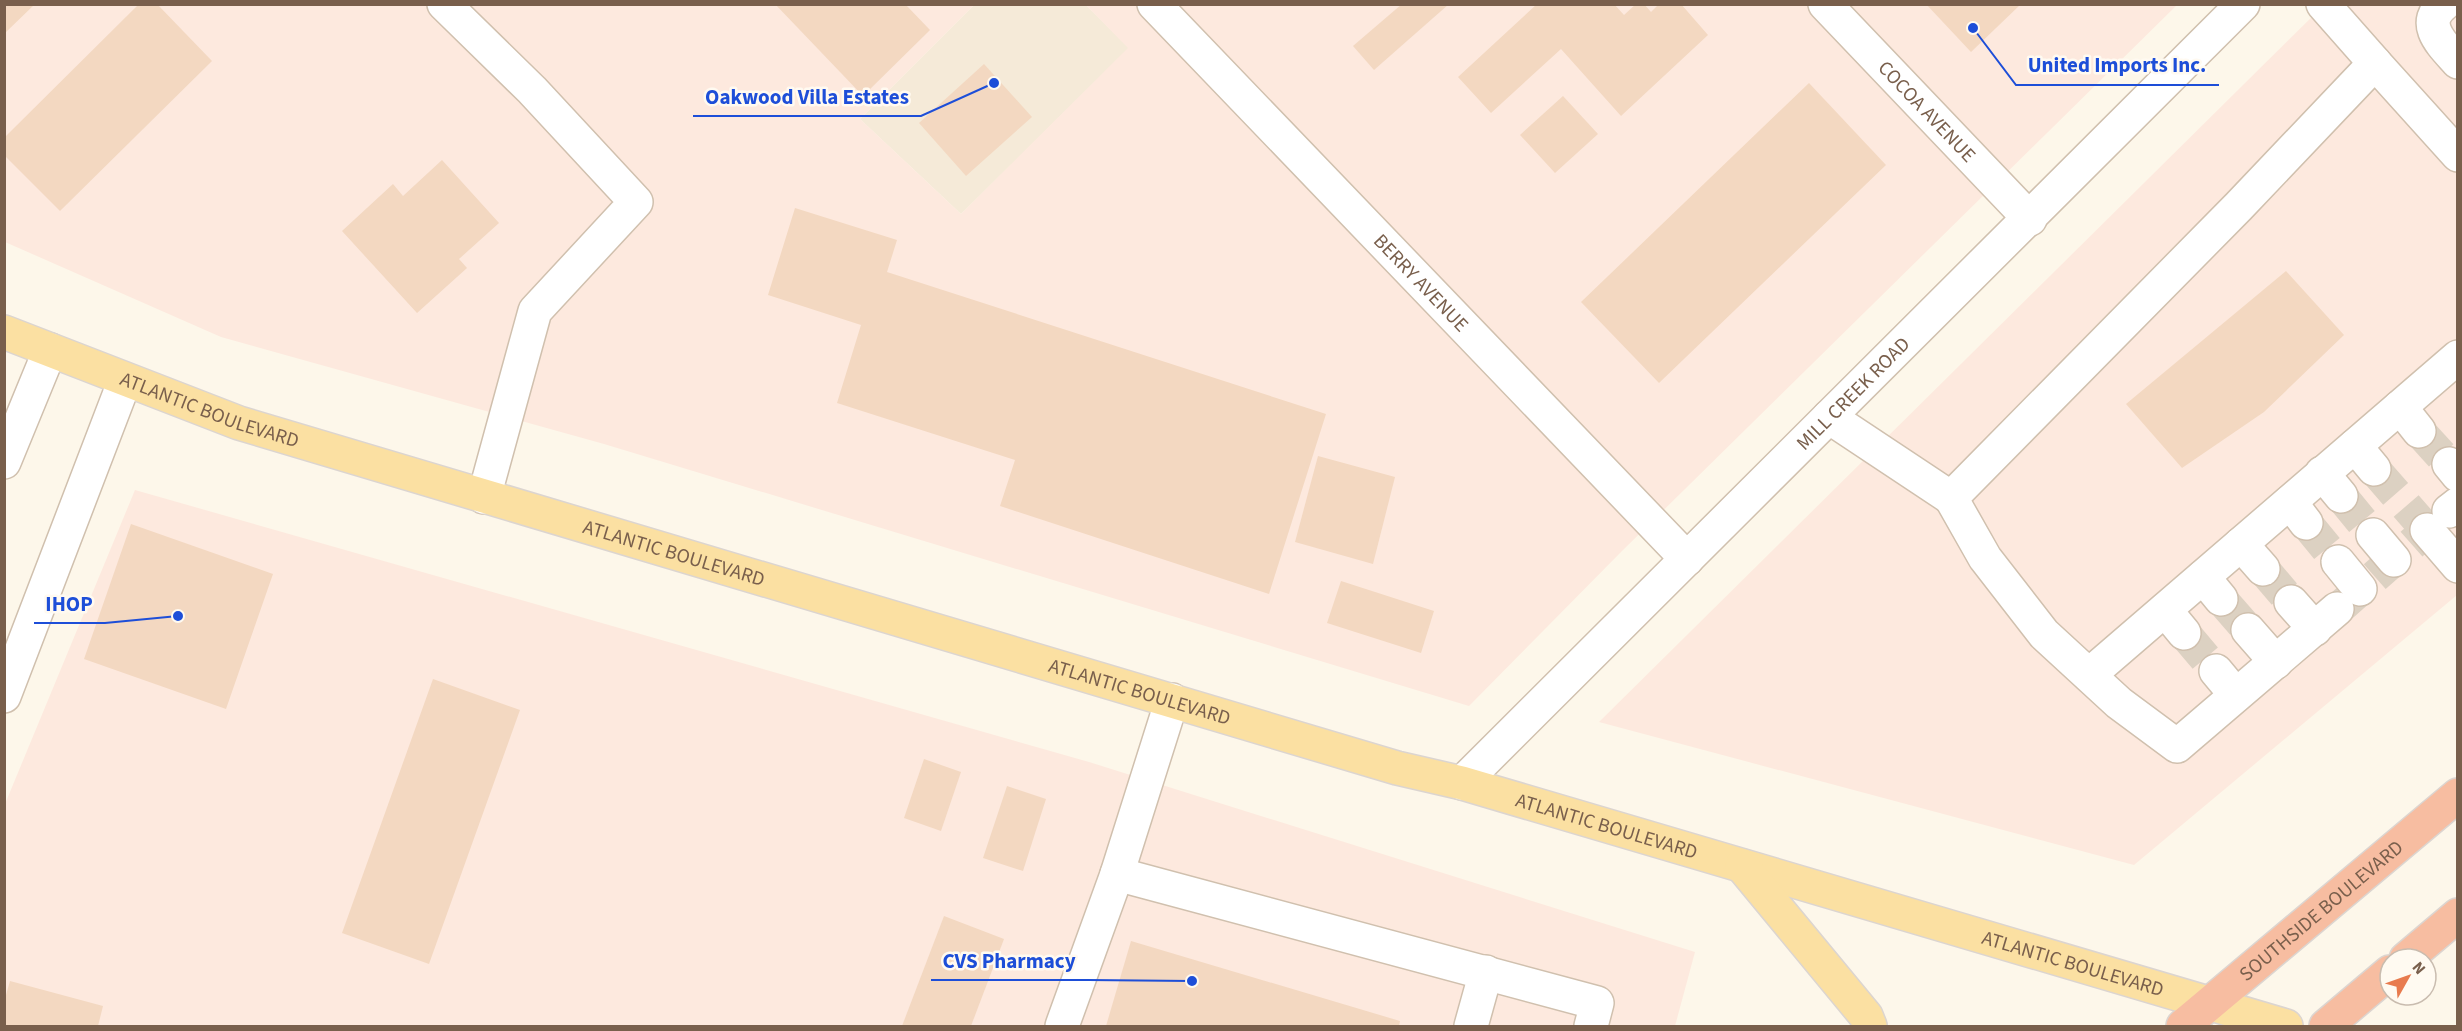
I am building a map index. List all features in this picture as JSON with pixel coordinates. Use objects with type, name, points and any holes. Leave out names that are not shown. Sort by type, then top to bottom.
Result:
[{"type":"highway","name":"SOUTHSIDE BOULEVARD","points":[[2183,1026],[2457,795]]},
{"type":"highway","points":[[2420,947],[2457,915]]},
{"type":"highway","points":[[2326,1026],[2378,982]]},
{"type":"main road","name":"ATLANTIC BOULEVARD","points":[[4,332],[239,423],[1397,768],[1462,783],[2286,1026]]},
{"type":"main road","points":[[1742,866],[1866,1016],[1870,1026]]},
{"type":"street","points":[[444,4],[532,90],[636,202],[535,311],[484,496]]},
{"type":"street","name":"BERRY AVENUE","points":[[1154,4],[1688,559]]},
{"type":"street","name":"COCOA AVENUE","points":[[1825,4],[2030,219]]},
{"type":"street","name":"MILL CREEK ROAD","points":[[1462,783],[2030,219],[2243,4]]},
{"type":"street","points":[[2324,4],[2457,155]]},
{"type":"street","points":[[2444,4],[2437,9],[2433,20],[2434,35],[2457,62]]},
{"type":"street","points":[[1951,498],[2231,214],[2375,63]]},
{"type":"street","points":[[4,462],[50,350]]},
{"type":"street","points":[[2089,675],[2174,621],[2212,588],[2241,544],[2298,512],[2332,485],[2410,419],[2452,372]]},
{"type":"street","points":[[4,696],[125,380]]},
{"type":"street","points":[[1829,417],[1951,498],[1985,558],[2044,634],[2119,703],[2177,746],[2226,683],[2276,662],[2337,609],[2338,562]]},
{"type":"street","points":[[2445,515],[2457,566]]},
{"type":"street","points":[[2373,535],[2394,560]]},
{"type":"street","points":[[2241,544],[2263,569]]},
{"type":"street","points":[[2291,602],[2337,609]]},
{"type":"street","points":[[2248,630],[2276,662]]},
{"type":"street","points":[[1062,1026],[1117,874],[1172,700]]},
{"type":"street","points":[[1117,874],[1597,1003],[1591,1026]]},
{"type":"street","points":[[1471,1026],[1486,972]]},
{"type":"shaded area","points":[[5,5],[974,5],[860,119],[961,214],[1128,48],[1086,5],[2177,5],[1622,551],[1469,706],[604,444],[221,337],[5,242]]},
{"type":"shaded area","points":[[974,5],[1086,5],[1129,48],[961,214],[860,119]]},
{"type":"shaded area","points":[[2324,5],[2457,5],[2457,595],[2134,865],[1599,722]]},
{"type":"shaded area","points":[[135,490],[1089,762],[1695,952],[1675,1026],[5,1026],[5,804]]},
{"type":"building","points":[[4,4],[35,4],[4,34]]},
{"type":"building","points":[[139,4],[157,4],[212,61],[60,211],[4,155],[4,138]]},
{"type":"building","points":[[775,4],[905,4],[930,30],[863,96]]},
{"type":"building","points":[[1402,4],[1449,4],[1374,70],[1353,46]]},
{"type":"building","points":[[1537,4],[1614,4],[1624,15],[1636,4],[1644,4],[1651,12],[1659,4],[1681,4],[1708,35],[1621,116],[1561,49],[1491,113],[1458,77]]},
{"type":"building","points":[[1926,4],[2021,4],[1971,52]]},
{"type":"building","points":[[984,64],[1032,117],[966,176],[919,123]]},
{"type":"building","points":[[1809,83],[1886,165],[1659,383],[1581,302]]},
{"type":"building","points":[[1563,96],[1598,134],[1555,173],[1520,135]]},
{"type":"building","points":[[442,160],[499,223],[459,259],[467,268],[417,313],[342,231],[393,184],[403,196]]},
{"type":"building","points":[[795,208],[897,240],[887,272],[1326,414],[1269,594],[1000,506],[1015,460],[837,403],[861,325],[768,295]]},
{"type":"building","points":[[2286,271],[2344,335],[2264,412],[2182,468],[2126,404]]},
{"type":"building","points":[[1318,456],[1395,477],[1373,564],[1295,542]]},
{"type":"building","points":[[131,524],[273,574],[226,709],[84,659]]},
{"type":"building","points":[[1341,581],[1434,611],[1421,653],[1327,623]]},
{"type":"building","points":[[433,679],[520,710],[429,964],[342,933]]},
{"type":"building","points":[[924,759],[961,772],[941,831],[904,818]]},
{"type":"building","points":[[1007,786],[1046,799],[1023,871],[983,858]]},
{"type":"building","points":[[944,916],[1004,939],[971,1026],[902,1026]]},
{"type":"building","points":[[1131,941],[1400,1021],[1399,1026],[1106,1026]]},
{"type":"building","points":[[10,981],[103,1006],[98,1026],[4,1026],[4,1002]]},
{"type":"tunnel","points":[[2419,431],[2449,464]]},
{"type":"tunnel","points":[[2374,469],[2427,530]]},
{"type":"tunnel","points":[[2341,496],[2373,535]]},
{"type":"tunnel","points":[[2338,609],[2448,512]]},
{"type":"tunnel","points":[[2306,523],[2338,562]]},
{"type":"tunnel","points":[[2263,569],[2291,602]]},
{"type":"tunnel","points":[[2221,599],[2248,630]]},
{"type":"tunnel","points":[[2184,633],[2216,671]]},
{"type":"place","name":"United Imports Inc.","points":[[1973,28]]},
{"type":"place","name":"Oakwood Villa Estates","points":[[994,83]]},
{"type":"place","name":"IHOP","points":[[178,616]]},
{"type":"place","name":"CVS Pharmacy","points":[[1192,981]]}]
